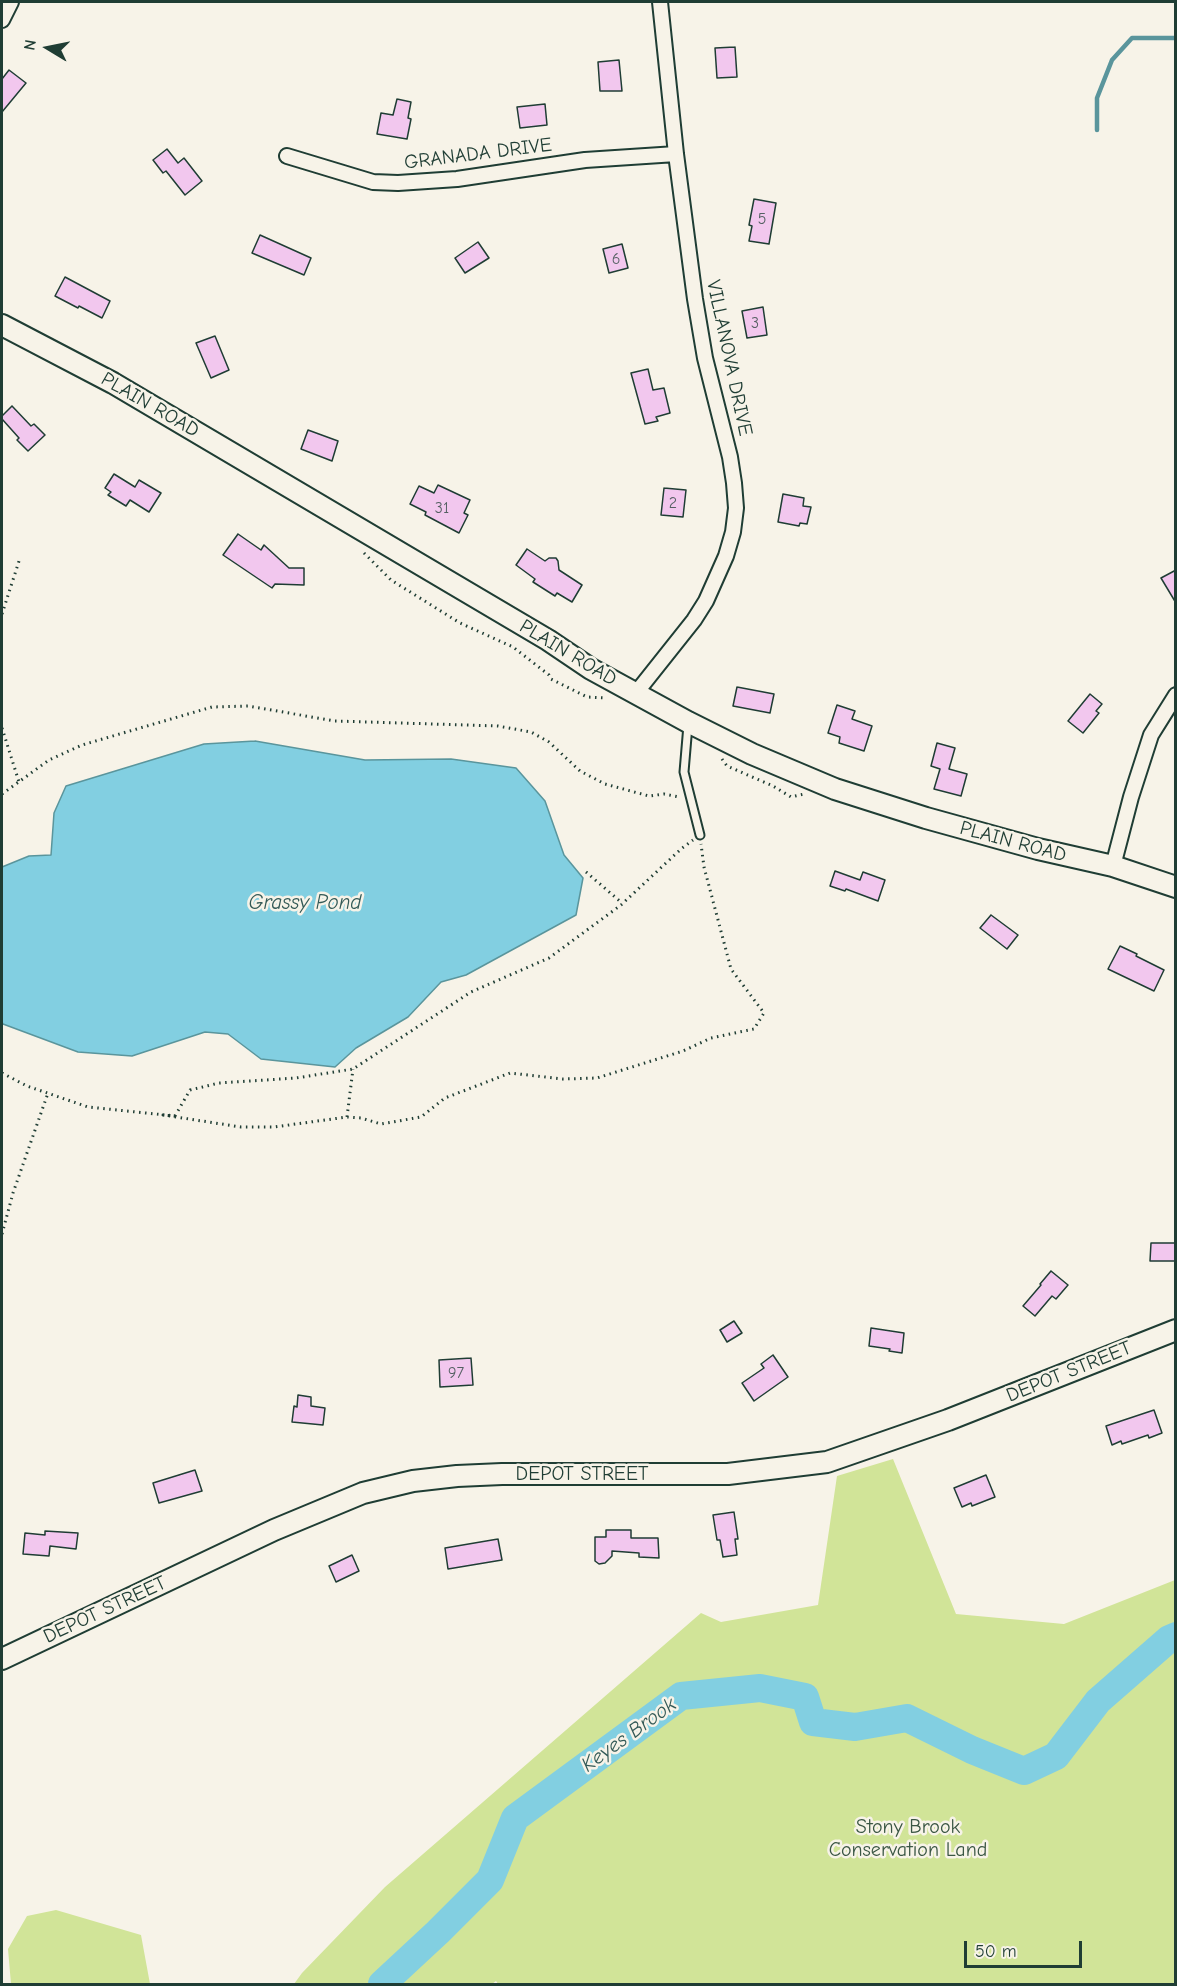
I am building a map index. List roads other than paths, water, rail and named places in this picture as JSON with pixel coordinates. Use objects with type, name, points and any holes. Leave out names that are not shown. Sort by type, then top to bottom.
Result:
[{"type":"main road","name":"PLAIN ROAD","points":[[2,325],[113,383],[636,693],[752,754],[835,789],[983,835],[1113,866],[1176,887]]},
{"type":"main road","name":"DEPOT STREET","points":[[2,1659],[274,1530],[363,1493],[413,1481],[458,1476],[728,1474],[827,1462],[948,1420],[1176,1330]]},
{"type":"street","points":[[2,20],[11,2]]},
{"type":"street","name":"VILLANOVA DRIVE","points":[[636,693],[694,620],[706,601],[726,556],[733,532],[735,508],[730,457],[700,333],[676,154],[660,2]]},
{"type":"street","name":"GRANADA DRIVE","points":[[287,156],[374,182],[398,183],[457,179],[585,160],[676,154]]},
{"type":"street","points":[[1113,866],[1131,797],[1151,735],[1176,695]]},
{"type":"lane","points":[[688,722],[684,772],[700,835]]},
{"type":"water","name":"Grassy Pond","points":[[255,741],[365,760],[451,759],[516,768],[545,801],[564,855],[583,878],[576,915],[466,975],[441,982],[408,1017],[356,1048],[335,1067],[261,1059],[228,1034],[205,1032],[132,1056],[78,1052],[3,1024],[2,867],[29,856],[51,855],[54,813],[66,786],[204,744]]},
{"type":"waterway","points":[[1097,130],[1097,98],[1112,60],[1132,38],[1176,38]]},
{"type":"waterway","name":"Keyes Brook","points":[[382,1984],[490,1880],[515,1818],[681,1696],[760,1688],[805,1697],[813,1722],[855,1727],[907,1718],[972,1750],[1024,1771],[1056,1756],[1098,1701],[1169,1639],[1176,1636]]},
{"type":"park label","name":"Stony Brook Conservation Land","points":[[908,1838]]}]
